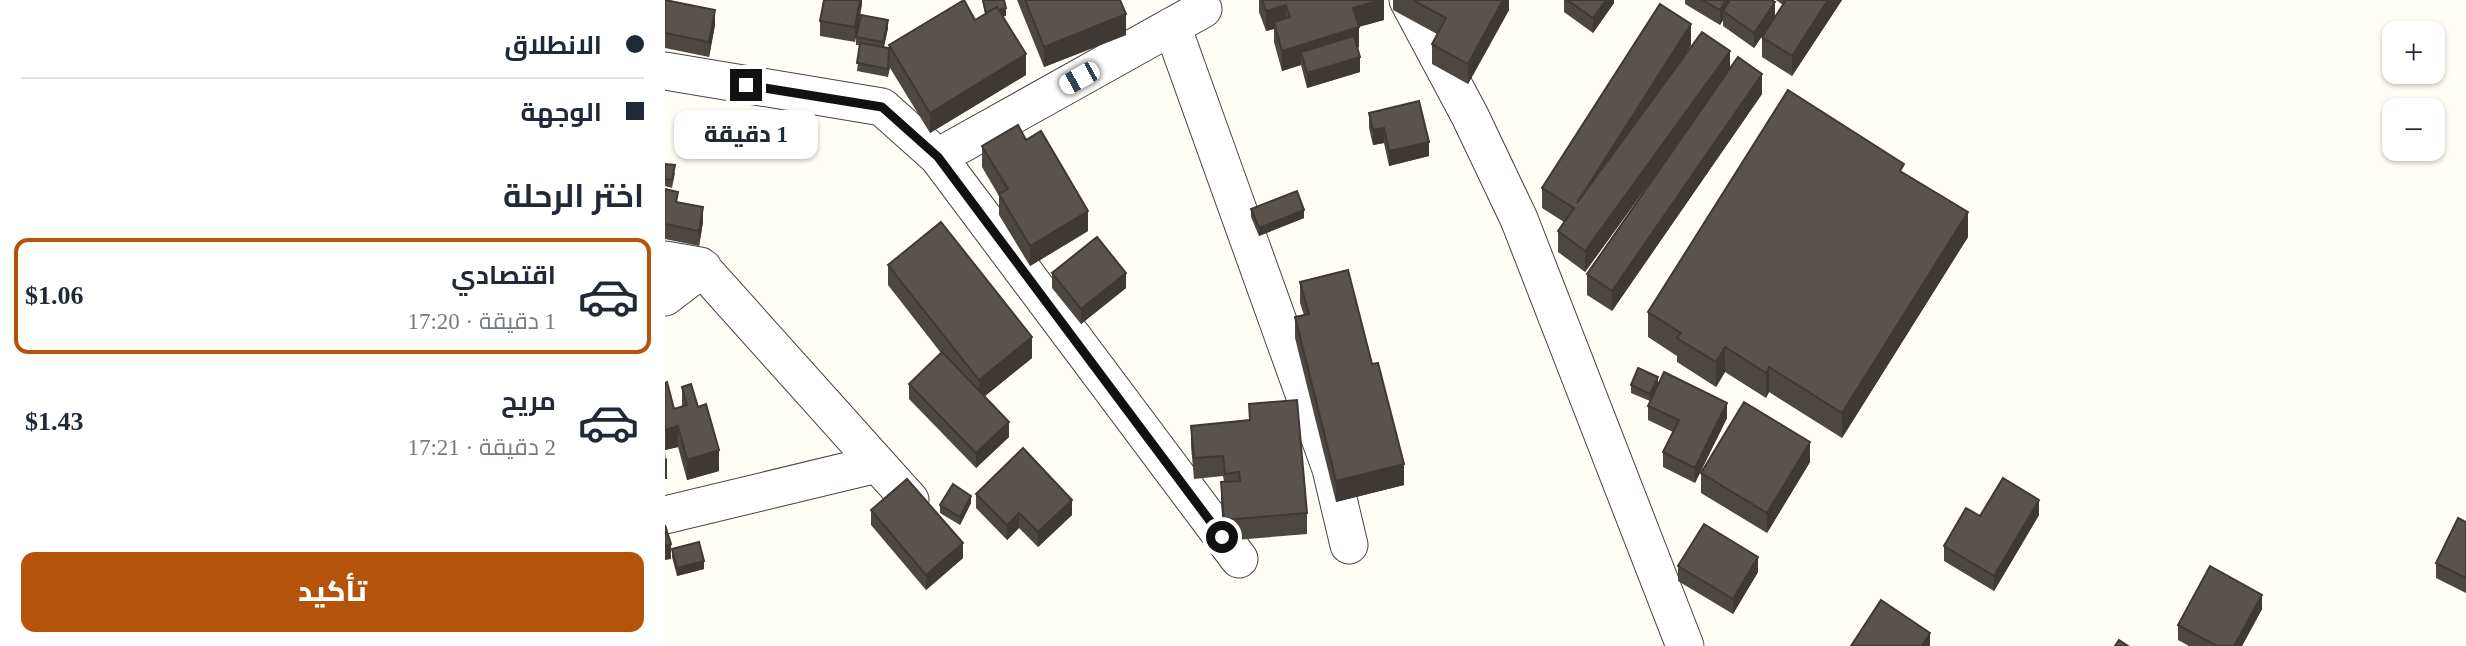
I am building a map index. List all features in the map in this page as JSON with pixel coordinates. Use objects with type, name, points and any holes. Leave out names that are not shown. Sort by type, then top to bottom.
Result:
[{"type":"street","points":[[1408,0],[1470,116],[1519,219],[1685,646]]},
{"type":"street","points":[[938,157],[1188,18],[1331,469],[1349,545]]},
{"type":"street","points":[[665,71],[882,107],[938,157],[1239,559]]},
{"type":"street","points":[[665,260],[703,268],[910,500]]},
{"type":"street","points":[[665,297],[703,268]]},
{"type":"street","points":[[665,515],[877,464]]},
{"type":"building","points":[[665,0],[715,10],[709,42],[665,33]]},
{"type":"building","points":[[824,0],[860,0],[855,27],[820,21]]},
{"type":"building","points":[[964,0],[975,20],[997,7],[1026,54],[930,113],[889,45]]},
{"type":"building","points":[[983,0],[1004,0],[1006,8],[999,10],[997,7],[986,13]]},
{"type":"building","points":[[1025,0],[1120,0],[1126,14],[1044,47]]},
{"type":"building","points":[[1262,0],[1380,0],[1353,8],[1359,27],[1282,51],[1274,22],[1290,17],[1286,5],[1266,11]]},
{"type":"building","points":[[1413,0],[1503,0],[1468,64],[1432,44],[1446,18]]},
{"type":"building","points":[[1567,0],[1606,0],[1593,18]]},
{"type":"building","points":[[1702,0],[1726,0],[1720,10]]},
{"type":"building","points":[[1730,0],[1775,2],[1754,33],[1723,11]]},
{"type":"building","points":[[1786,0],[1828,0],[1792,56],[1762,37]]},
{"type":"building","points":[[1660,4],[1691,24],[1577,203],[1702,32],[1730,51],[1585,251],[1558,231],[1574,208],[1542,188]]},
{"type":"building","points":[[861,15],[888,20],[883,42],[856,37]]},
{"type":"building","points":[[1354,36],[1360,57],[1307,73],[1301,52]]},
{"type":"building","points":[[860,43],[889,48],[888,69],[857,63]]},
{"type":"building","points":[[1738,57],[1762,74],[1612,291],[1587,274]]},
{"type":"building","points":[[1788,90],[1904,164],[1900,171],[1968,212],[1842,413],[1769,367],[1766,373],[1725,347],[1716,362],[1677,338],[1681,333],[1648,312]]},
{"type":"building","points":[[1419,101],[1429,142],[1389,151],[1384,128],[1373,130],[1369,113]]},
{"type":"building","points":[[1018,125],[1026,140],[1041,131],[1088,211],[1030,246],[999,194],[1008,189],[982,146]]},
{"type":"building","points":[[665,164],[675,165],[672,180],[665,179]]},
{"type":"building","points":[[665,189],[678,192],[676,202],[703,207],[699,231],[665,224]]},
{"type":"building","points":[[1297,191],[1304,210],[1259,228],[1251,209]]},
{"type":"building","points":[[941,222],[1032,337],[979,380],[888,265]]},
{"type":"building","points":[[1097,237],[1126,273],[1081,309],[1052,273]]},
{"type":"building","points":[[1348,270],[1372,364],[1378,363],[1404,464],[1336,481],[1295,317],[1309,314],[1300,282]]},
{"type":"building","points":[[942,352],[1009,422],[976,453],[909,384]]},
{"type":"building","points":[[1638,368],[1658,377],[1650,394],[1631,385]]},
{"type":"building","points":[[1664,372],[1727,403],[1695,468],[1663,452],[1679,420],[1648,406]]},
{"type":"building","points":[[667,382],[674,409],[687,405],[682,387],[691,384],[698,407],[706,404],[719,450],[687,460],[678,426],[665,430]]},
{"type":"building","points":[[1297,400],[1307,513],[1224,520],[1221,482],[1240,481],[1239,472],[1225,474],[1223,456],[1194,458],[1191,426],[1250,420],[1249,404]]},
{"type":"building","points":[[1744,402],[1810,442],[1767,513],[1701,473]]},
{"type":"building","points":[[1023,448],[1072,500],[1038,532],[1019,513],[1007,525],[976,494]]},
{"type":"building","points":[[2003,478],[2039,500],[1994,576],[1944,546],[1966,508],[1980,516]]},
{"type":"building","points":[[907,479],[963,543],[926,575],[871,510]]},
{"type":"building","points":[[953,484],[971,496],[960,517],[940,505]]},
{"type":"building","points":[[2458,518],[2466,522],[2466,578],[2436,563]]},
{"type":"building","points":[[1704,524],[1758,557],[1733,599],[1678,566]]},
{"type":"building","points":[[665,525],[671,544],[665,546]]},
{"type":"building","points":[[699,542],[704,561],[677,568],[672,549]]},
{"type":"building","points":[[2210,566],[2262,595],[2234,646],[2217,646],[2178,625]]},
{"type":"building","points":[[1881,600],[1930,633],[1922,646],[1851,646]]},
{"type":"building","points":[[2119,640],[2128,646],[2115,646]]},
{"type":"route","points":[[746,85],[882,107],[938,157],[1222,537]]}]
